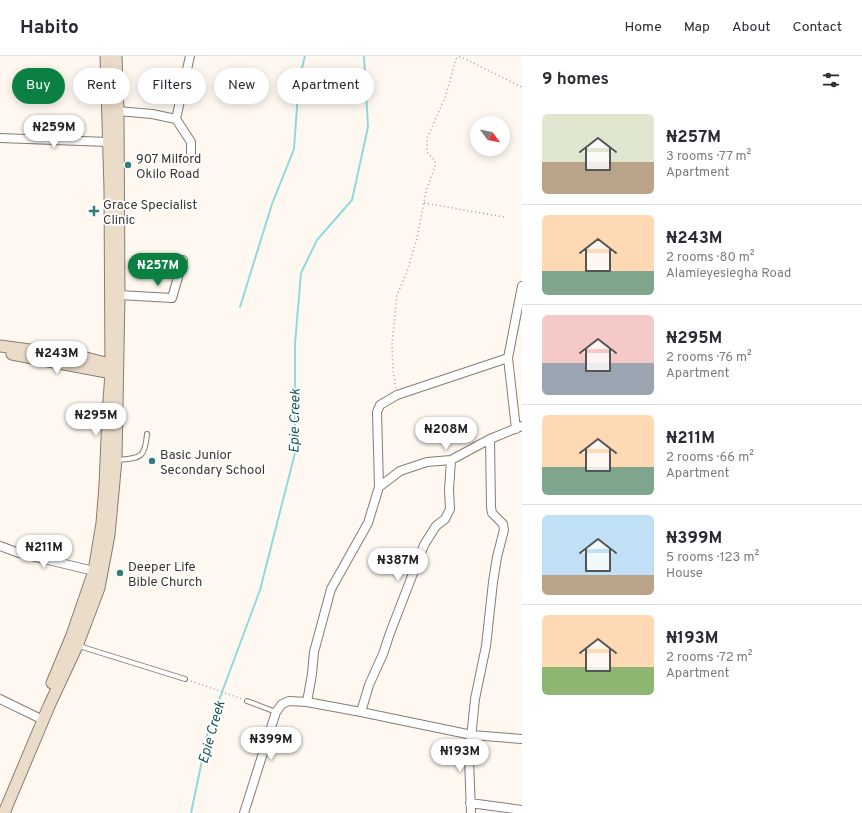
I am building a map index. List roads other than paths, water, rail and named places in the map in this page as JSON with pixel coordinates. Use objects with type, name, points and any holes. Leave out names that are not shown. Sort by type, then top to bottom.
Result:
[{"type":"main road","points":[[4,813],[49,706],[77,646],[99,588],[109,536],[116,460],[106,56]]},
{"type":"main road","points":[[0,803],[72,635],[94,571],[102,523],[106,485],[108,415],[114,369],[119,295],[118,111],[116,56]]},
{"type":"main road","points":[[0,346],[82,357],[114,369]]},
{"type":"main road","points":[[0,352],[114,369]]},
{"type":"street","points":[[176,119],[190,56]]},
{"type":"street","points":[[118,111],[152,114],[176,119],[191,142],[191,159]]},
{"type":"street","points":[[0,138],[108,142]]},
{"type":"street","points":[[119,295],[172,298],[183,260]]},
{"type":"street","points":[[379,488],[400,472],[427,462],[451,460],[490,439],[519,428],[508,358],[522,286]]},
{"type":"street","points":[[307,702],[314,652],[331,589],[368,523],[379,488],[377,412],[380,405],[397,395],[508,358]]},
{"type":"street","points":[[471,813],[469,758],[475,699],[486,646],[497,557],[504,530],[503,524],[492,513],[491,507],[490,439]]},
{"type":"street","points":[[361,712],[369,685],[383,654],[424,545],[436,526],[445,519],[450,509],[449,490],[451,460]]},
{"type":"street","points":[[0,546],[20,553],[94,571]]},
{"type":"street","points":[[0,699],[37,717]]},
{"type":"street","points":[[244,813],[276,712],[282,704],[289,701],[307,702],[361,712],[472,735],[522,739]]},
{"type":"street","points":[[470,803],[522,810]]},
{"type":"lane","points":[[116,460],[134,459],[142,455],[146,447],[147,434]]},
{"type":"lane","points":[[77,646],[185,679]]},
{"type":"lane","points":[[247,701],[276,712]]},
{"type":"waterway","points":[[240,307],[272,204],[294,149],[299,79],[305,56]]},
{"type":"waterway","name":"Epie Creek","points":[[191,813],[209,727],[260,590],[295,453],[295,344],[301,273],[317,240],[352,200],[368,127],[364,56]]},
{"type":"place","name":"907 Milford Okilo Road","points":[[128,165]]},
{"type":"place","name":"Grace Specialist Clinic","points":[[94,211]]},
{"type":"place","name":"Basic Junior Secondary School","points":[[152,461]]},
{"type":"place","name":"Deeper Life Bible Church","points":[[120,573]]}]
